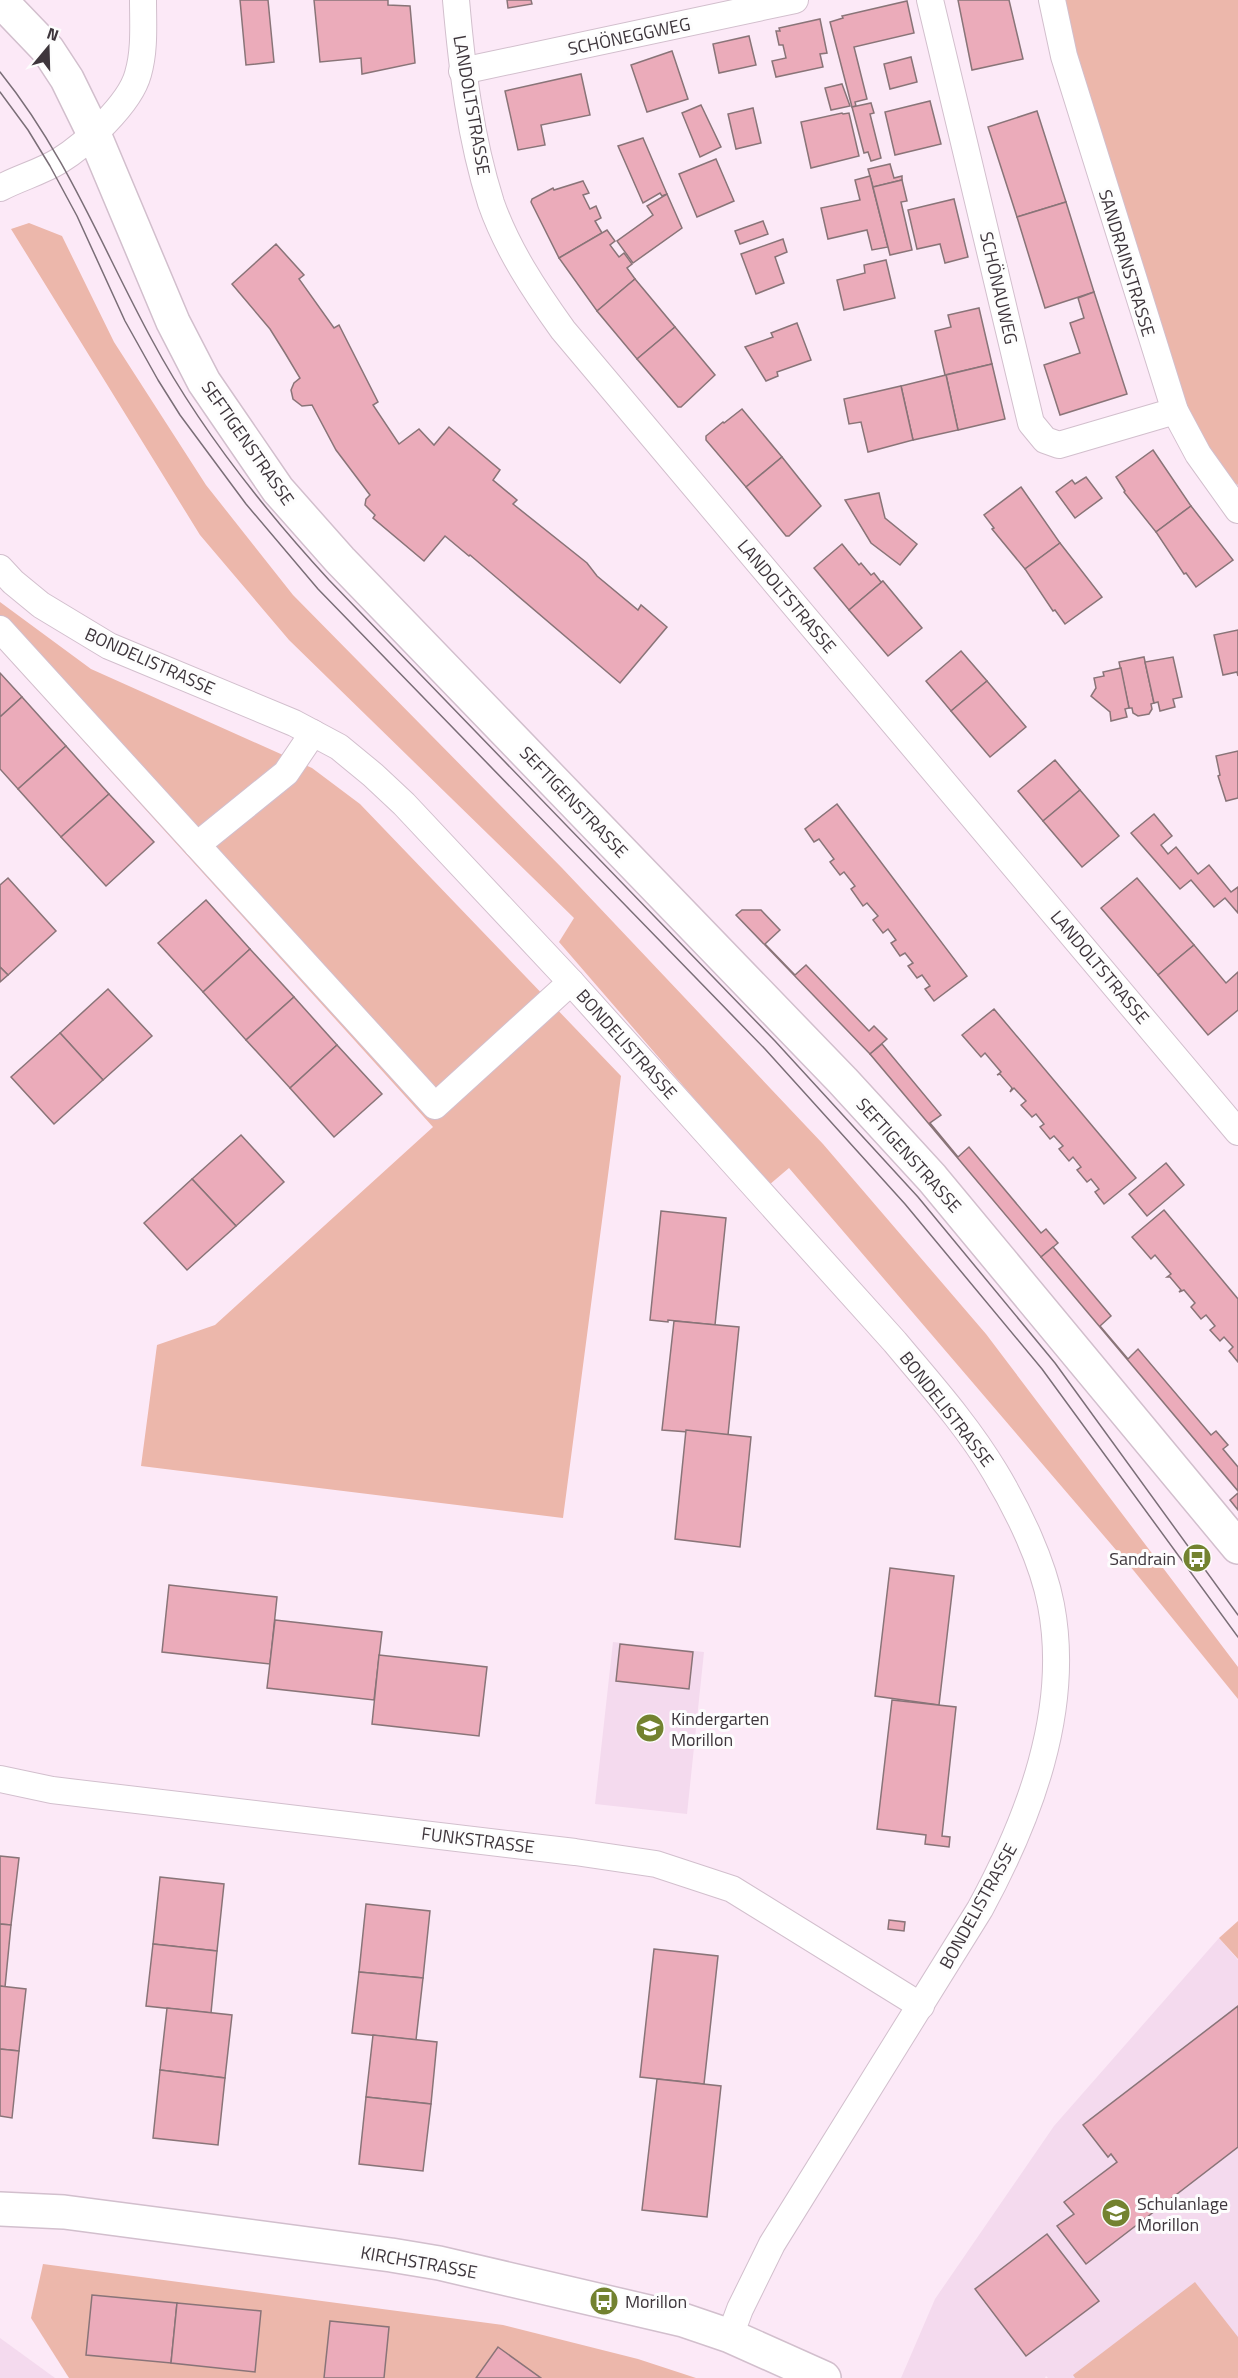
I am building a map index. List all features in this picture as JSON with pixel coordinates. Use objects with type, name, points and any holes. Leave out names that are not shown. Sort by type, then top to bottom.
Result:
[{"type":"main road","name":"SEFTIGENSTRASSE","points":[[0,0],[48,51],[67,79],[94,134],[173,322],[218,405],[278,490],[356,577],[851,1090],[939,1187],[1238,1547]]},
{"type":"main road","name":"KIRCHSTRASSE","points":[[0,2209],[64,2212],[429,2261],[658,2313],[730,2336],[824,2378]]},
{"type":"street","points":[[0,188],[58,162],[94,134],[117,108],[137,77],[143,46],[143,0]]},
{"type":"street","name":"LANDOLTSTRASSE","points":[[456,0],[462,71],[475,142],[492,204],[510,247],[538,296],[563,330],[1238,1132]]},
{"type":"street","name":"SCHÖNEGGWEG","points":[[462,71],[766,3],[795,0]]},
{"type":"street","name":"SCHÖNAUWEG","points":[[930,0],[1031,423],[1045,440],[1059,445],[1174,411]]},
{"type":"street","name":"SANDRAINSTRASSE","points":[[1052,0],[1064,56],[1174,411],[1198,454],[1238,510]]},
{"type":"street","name":"BONDELISTRASSE","points":[[0,568],[13,582],[41,604],[109,646],[294,723],[339,747],[404,804],[571,982],[896,1342],[945,1402],[996,1472],[1020,1520],[1039,1566],[1051,1605],[1055,1647],[1051,1714],[1040,1767],[1019,1829],[1004,1866],[980,1909],[772,2244],[740,2308],[730,2336]]},
{"type":"street","name":"BONDELISTRASSE","points":[[0,629],[435,1106],[571,982]]},
{"type":"street","points":[[197,845],[286,773],[313,733]]},
{"type":"street","name":"FUNKSTRASSE","points":[[0,1779],[52,1790],[575,1852],[656,1864],[732,1889],[921,2006]]},
{"type":"shaded area","points":[[1065,0],[1238,0],[1238,485],[1223,470],[1201,435],[1185,402],[1083,83]]},
{"type":"shaded area","points":[[29,223],[62,236],[114,342],[206,485],[293,595],[562,868],[823,1144],[986,1334],[1238,1667],[1238,1699],[1134,1571],[789,1168],[769,1185],[559,942],[574,918],[289,640],[200,535],[11,229]]},
{"type":"shaded area","points":[[0,602],[91,669],[312,768],[360,804],[621,1076],[563,1518],[141,1466],[157,1345],[215,1325],[433,1127],[0,649]]},
{"type":"shaded area","name":"Kindergarten Morillon","points":[[613,1642],[704,1652],[687,1814],[595,1804]]},
{"type":"shaded area","points":[[1238,1921],[1238,1959],[1219,1938]]},
{"type":"shaded area","name":"Schulanlage Morillon","points":[[1219,1938],[1238,1960],[1238,2378],[1048,2378],[1046,2376],[1045,2378],[901,2378],[935,2299],[1054,2126]]},
{"type":"shaded area","points":[[43,2264],[503,2325],[638,2359],[696,2378],[69,2378],[31,2318]]},
{"type":"shaded area","points":[[1195,2282],[1238,2337],[1238,2378],[1075,2378],[1073,2375]]},
{"type":"shaded area","points":[[0,2338],[55,2378],[0,2378]]},
{"type":"building","points":[[240,0],[268,0],[274,62],[246,65]]},
{"type":"building","points":[[314,0],[388,0],[388,5],[410,6],[415,63],[362,74],[361,58],[320,62]]},
{"type":"building","points":[[507,0],[531,0],[532,4],[508,8]]},
{"type":"building","points":[[958,0],[1009,0],[1023,59],[972,70]]},
{"type":"building","points":[[907,1],[914,33],[854,47],[867,99],[855,102],[856,106],[852,107],[830,22],[843,18],[842,16]]},
{"type":"building","points":[[820,19],[827,53],[820,54],[823,67],[776,77],[772,61],[786,58],[783,45],[779,45],[776,31],[780,31],[779,28]]},
{"type":"building","points":[[749,36],[756,65],[719,73],[713,44]]},
{"type":"building","points":[[672,51],[688,99],[647,112],[631,65]]},
{"type":"building","points":[[911,57],[917,82],[890,89],[884,64]]},
{"type":"building","points":[[581,74],[590,115],[541,125],[545,145],[518,150],[505,91]]},
{"type":"building","points":[[842,84],[850,106],[831,110],[825,88]]},
{"type":"building","points":[[930,101],[941,144],[895,155],[885,112]]},
{"type":"building","points":[[871,103],[874,113],[870,114],[881,158],[871,161],[868,152],[864,153],[852,107]]},
{"type":"building","points":[[701,105],[721,147],[700,157],[682,113]]},
{"type":"building","points":[[753,108],[761,143],[736,149],[728,114]]},
{"type":"building","points":[[1037,111],[1066,202],[1017,217],[988,127]]},
{"type":"building","points":[[849,113],[859,156],[811,168],[801,122]]},
{"type":"building","points":[[643,138],[667,194],[662,196],[660,193],[643,203],[618,146]]},
{"type":"building","points":[[716,159],[734,201],[697,217],[679,174]]},
{"type":"building","points":[[890,164],[894,178],[902,176],[902,180],[873,187],[868,169]]},
{"type":"building","points":[[870,176],[888,247],[872,250],[867,230],[828,239],[821,208],[860,200],[855,180]]},
{"type":"building","points":[[902,180],[907,201],[901,202],[912,250],[890,255],[873,187]]},
{"type":"building","points":[[583,181],[589,193],[583,195],[590,209],[596,206],[601,218],[595,221],[602,233],[559,258],[531,202],[532,199],[553,188],[554,190]]},
{"type":"building","points":[[667,194],[682,228],[633,263],[617,241],[653,215],[647,206]]},
{"type":"building","points":[[954,199],[968,257],[945,263],[940,244],[917,249],[908,210]]},
{"type":"building","points":[[1066,202],[1094,292],[1045,308],[1017,217]]},
{"type":"building","points":[[763,221],[768,234],[740,244],[735,231]]},
{"type":"building","points":[[607,230],[615,241],[610,245],[619,257],[624,253],[632,264],[627,268],[635,279],[597,311],[559,258]]},
{"type":"building","points":[[783,239],[787,252],[775,257],[784,283],[756,294],[741,254]]},
{"type":"building","points":[[276,244],[304,275],[299,279],[334,328],[339,325],[378,402],[373,405],[399,444],[419,429],[434,445],[449,427],[500,470],[493,480],[517,500],[513,504],[587,563],[597,576],[638,610],[641,605],[667,627],[620,683],[445,536],[424,561],[373,518],[375,515],[365,505],[370,495],[336,450],[312,405],[302,406],[293,399],[291,390],[300,378],[285,353],[270,329],[232,284]]},
{"type":"building","points":[[886,260],[895,298],[844,310],[837,280],[865,273],[864,265]]},
{"type":"building","points":[[635,279],[675,327],[637,359],[597,311]]},
{"type":"building","points":[[1094,292],[1127,394],[1060,415],[1044,365],[1080,353],[1070,323],[1084,318],[1078,298]]},
{"type":"building","points":[[979,308],[992,364],[945,375],[935,331],[951,327],[948,315]]},
{"type":"building","points":[[797,323],[811,360],[777,372],[778,376],[766,381],[745,347],[773,337],[771,333]]},
{"type":"building","points":[[675,327],[715,375],[681,407],[678,407],[637,359]]},
{"type":"building","points":[[992,364],[1005,419],[958,430],[946,375]]},
{"type":"building","points":[[946,375],[958,430],[913,440],[901,386]]},
{"type":"building","points":[[901,386],[913,440],[868,452],[861,422],[849,424],[844,399]]},
{"type":"building","points":[[742,409],[782,457],[746,487],[706,440],[706,436]]},
{"type":"building","points":[[1153,450],[1191,506],[1156,532],[1124,492],[1116,477]]},
{"type":"building","points":[[782,457],[821,506],[789,536],[786,536],[746,487]]},
{"type":"building","points":[[1086,477],[1102,498],[1075,518],[1056,492],[1072,480],[1075,484]]},
{"type":"building","points":[[1021,487],[1060,543],[1025,569],[992,529],[994,528],[984,515]]},
{"type":"building","points":[[879,493],[885,518],[917,544],[900,565],[871,543],[845,500]]},
{"type":"building","points":[[1191,506],[1233,560],[1196,587],[1186,573],[1184,574],[1156,532]]},
{"type":"building","points":[[1060,543],[1102,597],[1065,624],[1055,610],[1053,611],[1025,569]]},
{"type":"building","points":[[842,544],[859,565],[861,563],[871,575],[874,573],[881,582],[883,581],[849,610],[814,568]]},
{"type":"building","points":[[883,581],[922,628],[888,656],[849,610]]},
{"type":"building","points":[[1238,630],[1238,676],[1237,672],[1223,675],[1214,635]]},
{"type":"building","points":[[961,651],[987,681],[951,711],[926,681]]},
{"type":"building","points":[[1144,657],[1154,703],[1151,704],[1152,709],[1149,714],[1138,716],[1133,713],[1132,708],[1129,708],[1119,662]]},
{"type":"building","points":[[1173,657],[1182,697],[1173,699],[1175,707],[1160,711],[1158,702],[1154,703],[1145,662]]},
{"type":"building","points":[[1121,668],[1129,708],[1125,709],[1127,717],[1111,721],[1110,712],[1091,696],[1096,688],[1094,678],[1104,676],[1103,672]]},
{"type":"building","points":[[0,673],[22,697],[0,717]]},
{"type":"building","points":[[987,681],[1026,727],[990,757],[951,711]]},
{"type":"building","points":[[22,697],[66,746],[18,789],[0,769],[0,717]]},
{"type":"building","points":[[66,746],[109,794],[61,837],[18,789]]},
{"type":"building","points":[[1238,751],[1238,798],[1226,801],[1218,776],[1220,775],[1216,756]]},
{"type":"building","points":[[1055,760],[1080,790],[1043,821],[1018,791]]},
{"type":"building","points":[[1080,790],[1119,836],[1082,867],[1043,821]]},
{"type":"building","points":[[109,794],[154,842],[106,886],[61,837]]},
{"type":"building","points":[[837,804],[967,976],[934,1001],[925,989],[930,986],[922,975],[917,978],[908,966],[913,963],[905,953],[900,956],[891,943],[896,940],[888,929],[883,933],[873,920],[878,916],[867,903],[863,906],[851,889],[855,886],[844,872],[840,875],[830,862],[834,859],[819,839],[814,842],[805,829]]},
{"type":"building","points":[[1154,814],[1172,836],[1161,845],[1168,854],[1176,847],[1198,874],[1209,865],[1231,892],[1238,887],[1238,913],[1225,898],[1214,907],[1191,880],[1180,889],[1131,833]]},
{"type":"building","points":[[8,878],[56,931],[8,975],[0,967],[0,885]]},
{"type":"building","points":[[1137,878],[1194,945],[1158,975],[1101,908]]},
{"type":"building","points":[[206,900],[250,949],[203,992],[158,943]]},
{"type":"building","points":[[742,910],[761,910],[780,930],[765,944],[795,975],[806,965],[869,1031],[874,1026],[887,1039],[870,1054],[736,915]]},
{"type":"building","points":[[1194,945],[1226,983],[1238,972],[1238,1010],[1208,1035],[1158,975]]},
{"type":"building","points":[[250,949],[294,997],[246,1040],[203,992]]},
{"type":"building","points":[[0,967],[8,975],[0,982]]},
{"type":"building","points":[[108,989],[152,1036],[103,1080],[60,1033]]},
{"type":"building","points":[[294,997],[337,1045],[290,1088],[246,1040]]},
{"type":"building","points":[[994,1009],[1136,1178],[1104,1204],[1095,1192],[1099,1189],[1091,1179],[1087,1182],[1077,1170],[1081,1167],[1073,1157],[1069,1161],[1059,1149],[1063,1146],[1054,1136],[1050,1139],[1040,1127],[1044,1124],[1036,1114],[1032,1117],[1021,1105],[1026,1101],[1014,1088],[1010,1092],[1012,1088],[1000,1074],[997,1075],[1001,1072],[985,1053],[981,1057],[962,1035]]},
{"type":"building","points":[[60,1033],[103,1080],[54,1124],[11,1077]]},
{"type":"building","points":[[882,1044],[941,1115],[930,1123],[958,1157],[969,1147],[1041,1233],[1046,1229],[1058,1243],[1041,1257],[870,1054]]},
{"type":"building","points":[[337,1045],[382,1094],[334,1137],[290,1088]]},
{"type":"building","points":[[241,1135],[284,1182],[236,1226],[192,1179]]},
{"type":"building","points":[[1166,1163],[1184,1185],[1147,1216],[1129,1194]]},
{"type":"building","points":[[192,1179],[236,1226],[187,1270],[144,1223]]},
{"type":"building","points":[[1164,1210],[1238,1299],[1238,1362],[1229,1351],[1233,1347],[1224,1337],[1220,1341],[1210,1330],[1215,1326],[1206,1315],[1201,1319],[1191,1307],[1195,1303],[1184,1290],[1179,1292],[1181,1290],[1170,1277],[1167,1277],[1171,1274],[1155,1255],[1151,1259],[1132,1237]]},
{"type":"building","points":[[661,1211],[726,1218],[715,1325],[650,1320]]},
{"type":"building","points":[[1053,1247],[1111,1316],[1100,1326],[1128,1359],[1138,1349],[1211,1435],[1216,1431],[1228,1445],[1223,1449],[1238,1467],[1238,1491],[1041,1257]]},
{"type":"building","points":[[674,1321],[739,1327],[728,1435],[662,1430]]},
{"type":"building","points":[[686,1430],[751,1437],[740,1547],[675,1539]]},
{"type":"building","points":[[1238,1493],[1238,1510],[1230,1500]]},
{"type":"building","points":[[890,1568],[954,1576],[939,1705],[875,1696]]},
{"type":"building","points":[[169,1585],[277,1597],[270,1664],[162,1652]]},
{"type":"building","points":[[275,1620],[382,1632],[374,1700],[267,1688]]},
{"type":"building","points":[[620,1644],[693,1652],[689,1689],[616,1681]]},
{"type":"building","points":[[379,1655],[487,1667],[479,1736],[372,1724]]},
{"type":"building","points":[[892,1700],[956,1707],[942,1836],[950,1837],[949,1847],[925,1844],[926,1835],[877,1829]]},
{"type":"building","points":[[0,1856],[19,1858],[11,1925],[0,1924]]},
{"type":"building","points":[[160,1877],[224,1884],[217,1951],[153,1944]]},
{"type":"building","points":[[366,1904],[430,1911],[423,1978],[359,1972]]},
{"type":"building","points":[[889,1920],[905,1922],[904,1931],[888,1929]]},
{"type":"building","points":[[0,1924],[11,1925],[5,1987],[0,1986]]},
{"type":"building","points":[[153,1944],[217,1951],[211,2013],[146,2006]]},
{"type":"building","points":[[654,1949],[718,1956],[704,2084],[640,2077]]},
{"type":"building","points":[[359,1972],[423,1978],[416,2040],[352,2033]]},
{"type":"building","points":[[0,1986],[26,1989],[19,2051],[0,2049]]},
{"type":"building","points":[[1238,2006],[1238,2147],[1086,2264],[1057,2226],[1074,2214],[1064,2202],[1117,2162],[1111,2154],[1108,2157],[1083,2125]]},
{"type":"building","points":[[167,2008],[232,2015],[225,2078],[160,2070]]},
{"type":"building","points":[[373,2035],[437,2042],[431,2104],[366,2097]]},
{"type":"building","points":[[0,2049],[19,2051],[12,2118],[0,2116]]},
{"type":"building","points":[[160,2070],[225,2078],[218,2145],[153,2138]]},
{"type":"building","points":[[657,2079],[721,2086],[707,2217],[642,2210]]},
{"type":"building","points":[[366,2097],[431,2104],[423,2171],[359,2164]]},
{"type":"building","points":[[1047,2234],[1099,2301],[1026,2356],[975,2289]]},
{"type":"building","points":[[92,2295],[177,2303],[171,2363],[86,2355]]},
{"type":"building","points":[[177,2303],[261,2311],[255,2372],[171,2363]]},
{"type":"building","points":[[330,2321],[389,2327],[384,2378],[324,2378]]},
{"type":"building","points":[[498,2347],[541,2378],[476,2378]]},
{"type":"tram line","points":[[0,72],[24,104],[64,169],[170,373],[211,435],[256,495],[329,580],[775,1041],[918,1197],[1055,1363],[1238,1615]]},
{"type":"tram line","points":[[0,92],[28,130],[50,166],[77,216],[125,321],[158,380],[180,415],[246,504],[318,589],[765,1049],[905,1204],[1042,1369],[1238,1637]]},
{"type":"place","name":"Sandrain","points":[[1197,1558]]},
{"type":"place","name":"Kindergarten Morillon","points":[[650,1728]]},
{"type":"place","name":"Schulanlage Morillon","points":[[1116,2213]]},
{"type":"place","name":"Morillon","points":[[604,2301]]}]
